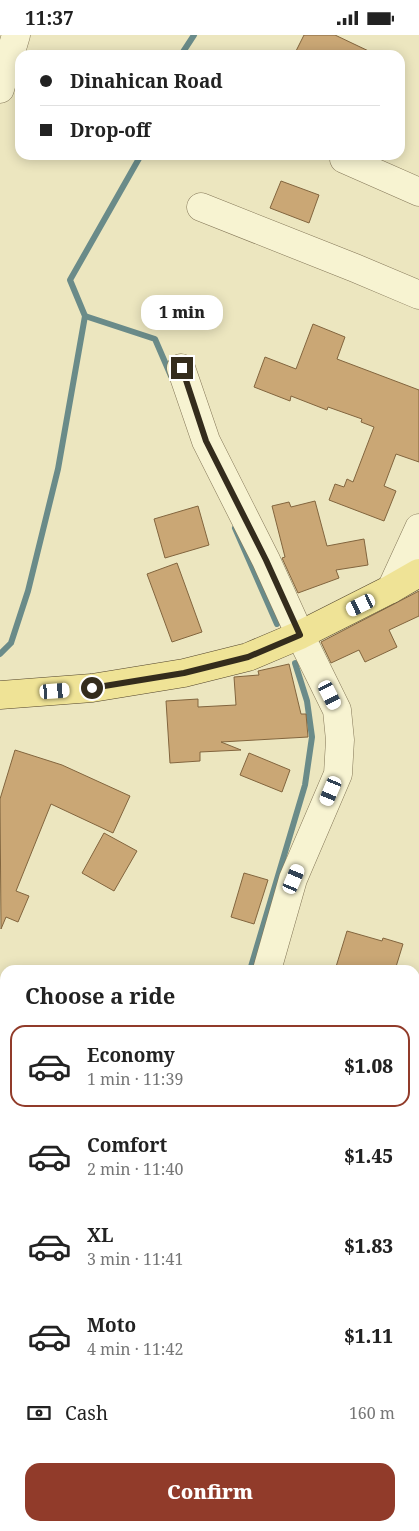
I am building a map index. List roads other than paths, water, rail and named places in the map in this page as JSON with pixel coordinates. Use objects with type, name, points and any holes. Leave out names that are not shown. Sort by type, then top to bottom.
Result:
[{"type":"main road","points":[[0,695],[92,688],[184,673],[248,657],[300,635],[419,573]]},
{"type":"street","points":[[0,89],[16,35]]},
{"type":"street","points":[[346,160],[419,192]]},
{"type":"street","points":[[201,207],[419,295]]},
{"type":"street","points":[[182,368],[206,441],[266,560],[337,710],[340,740],[338,774],[294,879],[268,965]]},
{"type":"street","points":[[391,589],[419,528]]},
{"type":"waterway","points":[[184,50],[194,35]]},
{"type":"waterway","points":[[0,654],[11,643],[28,591],[58,469],[85,316],[70,280],[138,160]]},
{"type":"waterway","points":[[85,316],[155,339],[171,376]]},
{"type":"waterway","points":[[235,528],[277,624]]},
{"type":"waterway","points":[[251,965],[305,785],[312,737],[307,701],[295,663]]}]
